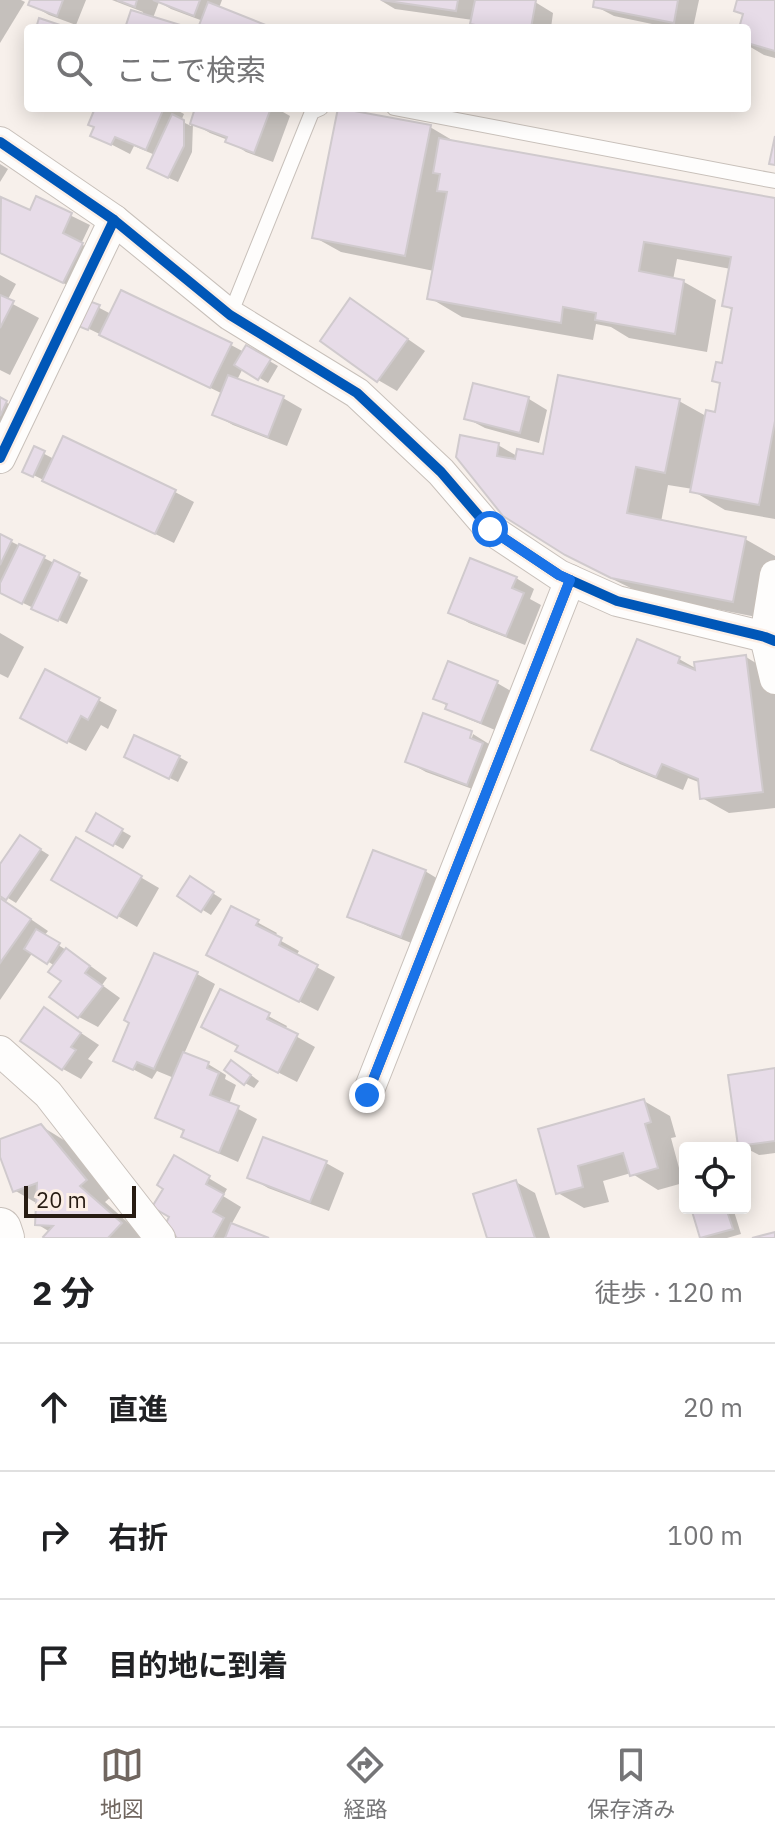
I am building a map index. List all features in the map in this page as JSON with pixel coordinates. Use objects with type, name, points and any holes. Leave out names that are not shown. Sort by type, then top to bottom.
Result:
[{"type":"main road","points":[[0,1229],[3,1238]]},
{"type":"street","points":[[0,142],[114,220],[230,315],[357,393],[441,472],[490,529],[559,575],[617,601],[770,639]]},
{"type":"street","points":[[0,458],[114,220]]},
{"type":"street","points":[[775,575],[770,639],[775,679]]},
{"type":"street","points":[[367,1095],[570,580]]},
{"type":"street","points":[[0,1051],[48,1094],[160,1238]]},
{"type":"lane","points":[[230,315],[312,112]]},
{"type":"lane","points":[[415,112],[775,181]]},
{"type":"building","points":[[30,0],[63,0],[57,16],[28,5]]},
{"type":"building","points":[[117,0],[137,0],[135,7]]},
{"type":"building","points":[[153,0],[200,0],[194,16]]},
{"type":"building","points":[[381,0],[458,0],[456,11]]},
{"type":"building","points":[[475,0],[536,0],[532,24],[470,24]]},
{"type":"building","points":[[594,0],[678,0],[674,23],[593,7]]},
{"type":"building","points":[[737,0],[775,0],[775,51],[751,44],[751,24],[740,24],[743,14],[734,11]]},
{"type":"building","points":[[208,2],[263,24],[200,24]]},
{"type":"building","points":[[131,10],[177,24],[126,24]]},
{"type":"building","points":[[39,18],[57,24],[37,24]]},
{"type":"building","points":[[93,112],[162,112],[146,150],[115,137],[111,145],[90,136],[94,127],[88,125]]},
{"type":"building","points":[[194,112],[269,112],[254,153],[225,142],[227,137],[190,124]]},
{"type":"building","points":[[337,112],[360,112],[431,125],[405,256],[312,238]]},
{"type":"building","points":[[172,114],[184,120],[184,146],[168,178],[147,168]]},
{"type":"building","points":[[775,136],[775,165],[769,164]]},
{"type":"building","points":[[439,138],[775,198],[775,421],[759,505],[690,492],[706,410],[715,412],[720,383],[712,381],[716,362],[722,363],[732,308],[722,306],[731,257],[644,242],[639,271],[684,280],[675,334],[595,320],[596,313],[563,307],[561,323],[427,299],[447,192],[437,191],[440,174],[433,173]]},
{"type":"building","points":[[36,196],[72,213],[63,233],[83,243],[63,283],[0,253],[1,197],[30,210]]},
{"type":"building","points":[[121,290],[232,343],[210,388],[99,335]]},
{"type":"building","points":[[0,295],[14,301],[0,328]]},
{"type":"building","points":[[350,298],[408,339],[377,382],[320,341]]},
{"type":"building","points":[[89,301],[100,305],[88,330],[78,326]]},
{"type":"building","points":[[246,345],[271,359],[258,380],[234,365]]},
{"type":"building","points":[[228,375],[284,396],[268,437],[212,415]]},
{"type":"building","points":[[558,375],[680,399],[665,473],[636,467],[627,513],[746,537],[733,602],[611,578],[565,555],[503,516],[456,457],[460,435],[499,443],[497,456],[515,459],[517,449],[543,454]]},
{"type":"building","points":[[473,383],[529,397],[520,433],[464,419]]},
{"type":"building","points":[[0,397],[7,401],[0,416]]},
{"type":"building","points":[[63,436],[176,490],[155,534],[42,481]]},
{"type":"building","points":[[34,446],[45,451],[33,477],[22,472]]},
{"type":"building","points":[[0,534],[12,540],[0,565]]},
{"type":"building","points":[[19,544],[45,556],[22,604],[0,593],[0,583]]},
{"type":"building","points":[[470,558],[517,577],[512,588],[524,593],[506,636],[448,613]]},
{"type":"building","points":[[54,560],[80,573],[58,621],[31,609]]},
{"type":"building","points":[[637,639],[680,657],[678,663],[695,670],[694,662],[746,655],[763,792],[700,799],[698,779],[662,764],[656,777],[591,750]]},
{"type":"building","points":[[448,661],[498,681],[481,723],[445,709],[447,704],[433,699]]},
{"type":"building","points":[[45,669],[100,698],[88,720],[81,716],[67,743],[20,718]]},
{"type":"building","points":[[423,713],[472,731],[470,738],[483,743],[467,785],[405,762]]},
{"type":"building","points":[[134,735],[180,756],[169,779],[124,757]]},
{"type":"building","points":[[96,813],[123,829],[113,846],[86,831]]},
{"type":"building","points":[[20,835],[41,849],[6,900],[0,896],[0,864]]},
{"type":"building","points":[[76,837],[142,876],[117,918],[51,880]]},
{"type":"building","points":[[373,850],[426,870],[401,937],[347,917]]},
{"type":"building","points":[[190,876],[214,892],[201,912],[177,896]]},
{"type":"building","points":[[0,898],[31,919],[0,963]]},
{"type":"building","points":[[231,906],[259,920],[256,925],[282,938],[279,945],[318,965],[299,1002],[206,955]]},
{"type":"building","points":[[36,929],[60,943],[47,964],[24,949]]},
{"type":"building","points":[[66,948],[90,966],[85,973],[103,986],[78,1018],[49,997],[61,981],[48,972]]},
{"type":"building","points":[[154,953],[198,972],[154,1069],[137,1062],[133,1070],[113,1061],[129,1023],[124,1020]]},
{"type":"building","points":[[220,989],[270,1013],[267,1019],[298,1034],[278,1073],[235,1051],[238,1046],[201,1027]]},
{"type":"building","points":[[44,1007],[81,1033],[71,1047],[76,1050],[62,1070],[20,1041]]},
{"type":"building","points":[[183,1052],[209,1062],[207,1068],[219,1073],[210,1095],[239,1106],[219,1153],[181,1137],[184,1130],[155,1118]]},
{"type":"building","points":[[231,1060],[251,1075],[244,1085],[224,1070]]},
{"type":"building","points":[[775,1068],[775,1141],[751,1144],[737,1142],[728,1075]]},
{"type":"building","points":[[644,1099],[651,1122],[645,1124],[658,1168],[630,1176],[623,1153],[578,1166],[583,1187],[556,1194],[538,1129]]},
{"type":"building","points":[[41,1124],[87,1180],[80,1186],[122,1223],[108,1238],[44,1238],[53,1226],[35,1225],[37,1183],[13,1192],[0,1157],[0,1139]]},
{"type":"building","points":[[263,1137],[327,1161],[310,1202],[247,1178]]},
{"type":"building","points":[[174,1155],[210,1176],[206,1184],[224,1194],[213,1212],[224,1218],[213,1238],[177,1238],[166,1223],[169,1217],[152,1207],[163,1189],[157,1185]]},
{"type":"building","points":[[516,1180],[535,1238],[487,1238],[473,1194]]},
{"type":"building","points":[[693,1214],[728,1214],[733,1229],[700,1238]]},
{"type":"building","points":[[231,1223],[269,1238],[225,1238]]},
{"type":"building","points":[[775,1232],[775,1238],[752,1238]]},
{"type":"cycle path","points":[[0,142],[114,220],[230,315],[357,393],[441,472],[490,529],[559,575],[617,601],[775,641]]},
{"type":"cycle path","points":[[0,458],[114,220]]},
{"type":"cycle path","points":[[367,1095],[570,580]]},
{"type":"route","points":[[367,1095],[570,580],[490,529]]}]
